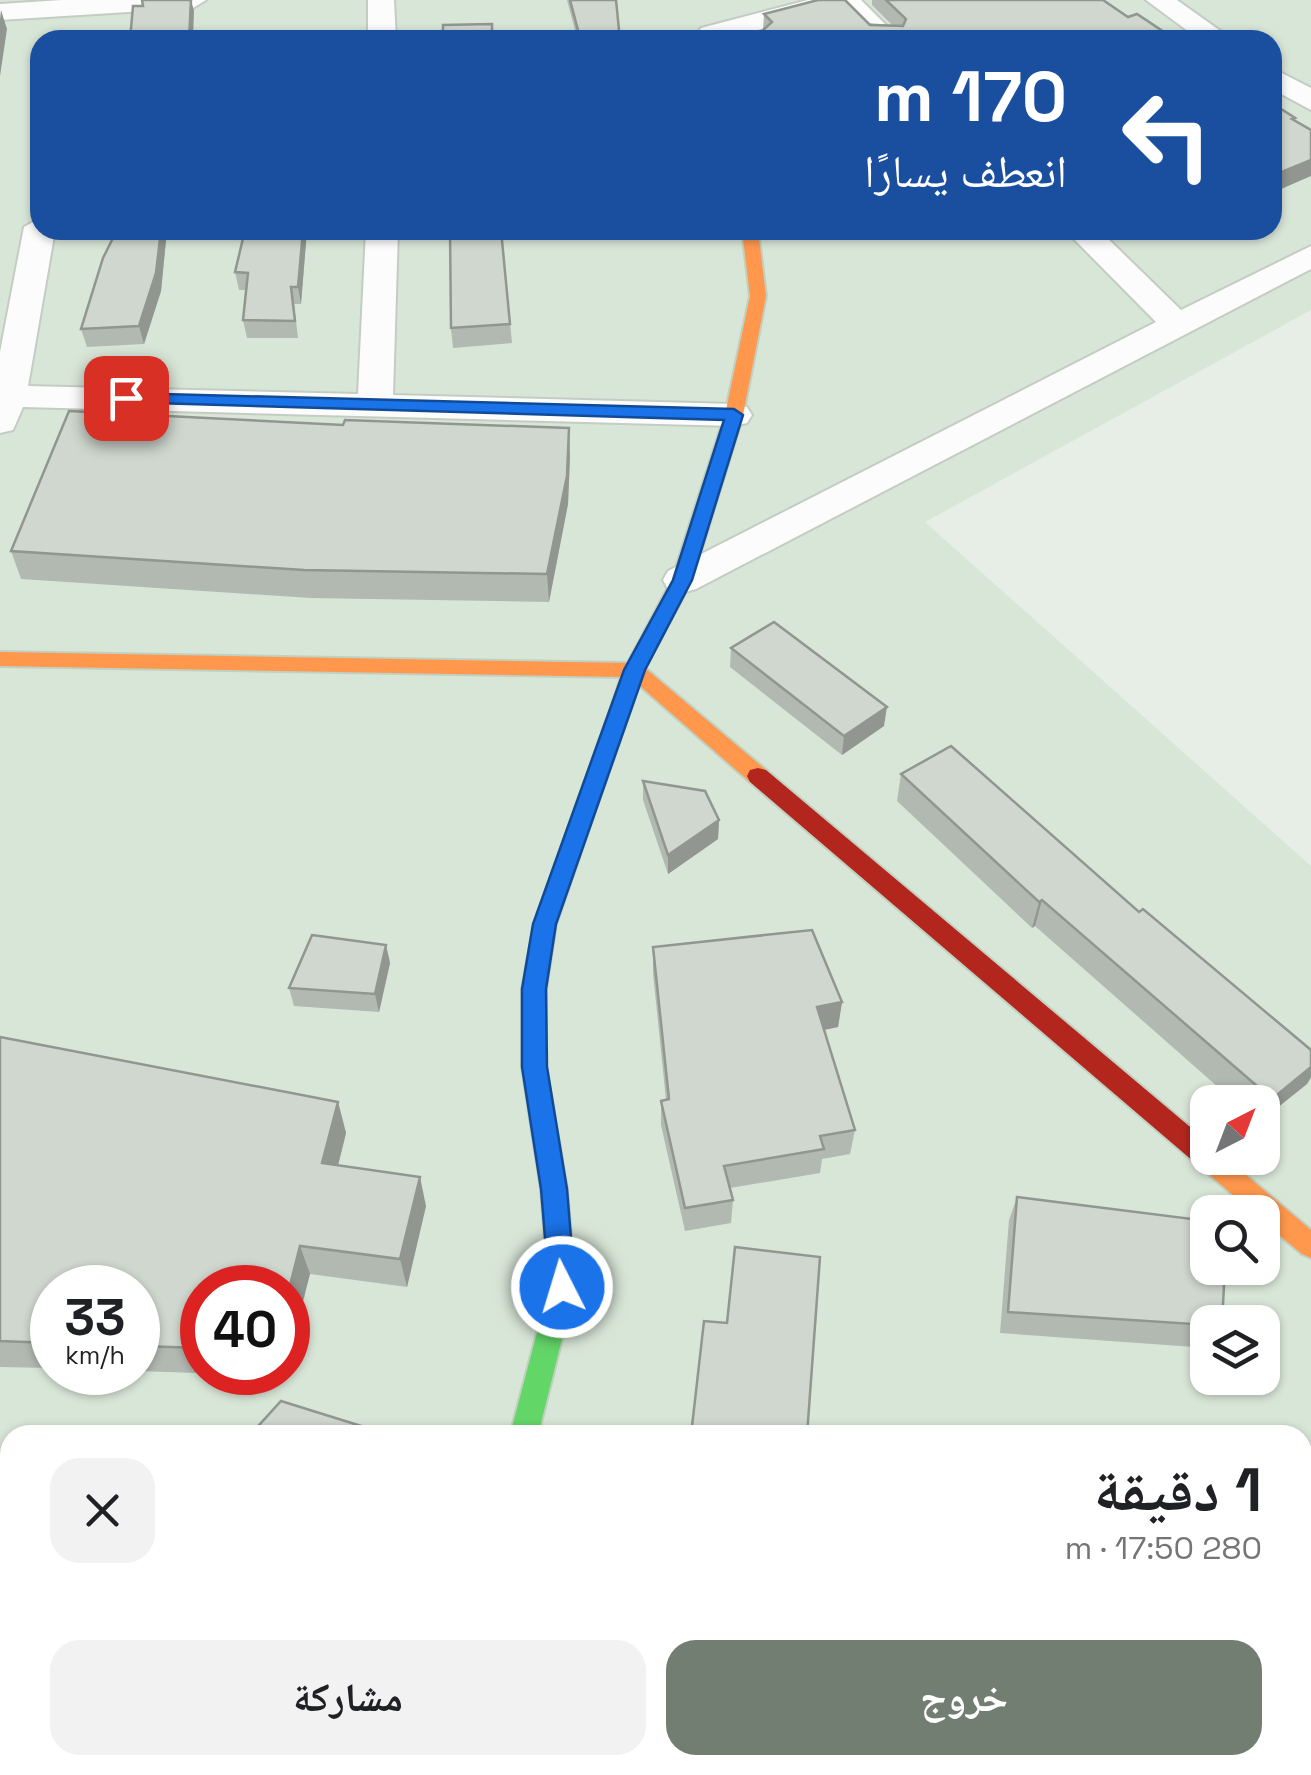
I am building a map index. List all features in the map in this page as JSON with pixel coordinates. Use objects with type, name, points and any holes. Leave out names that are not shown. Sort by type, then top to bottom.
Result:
[{"type":"street","points":[[0,12],[76,4],[193,0]]},
{"type":"street","points":[[382,0],[382,30]]},
{"type":"street","points":[[709,30],[842,0],[876,30]]},
{"type":"street","points":[[1159,0],[1204,30]]},
{"type":"street","points":[[72,30],[76,4]]},
{"type":"street","points":[[1282,82],[1311,101]]},
{"type":"street","points":[[37,240],[3,404],[375,406],[734,415]]},
{"type":"street","points":[[375,406],[382,240]]},
{"type":"street","points":[[527,1425],[562,1287],[554,1189],[534,1067],[534,989],[545,924],[634,670],[682,580],[734,415],[758,296],[751,240]]},
{"type":"street","points":[[1091,240],[1179,326]]},
{"type":"street","points":[[682,580],[1311,256]]},
{"type":"street","points":[[0,659],[634,670],[1311,1246]]},
{"type":"shaded area","points":[[0,0],[1311,0],[1311,310],[925,522],[1311,866],[1311,1425],[0,1425]]},
{"type":"building","points":[[142,0],[191,0],[190,30],[131,30],[133,6],[143,6]]},
{"type":"building","points":[[570,0],[616,0],[619,30],[578,30]]},
{"type":"building","points":[[818,0],[845,0],[870,25],[903,26],[906,19],[886,0],[1103,0],[1128,17],[1137,14],[1161,30],[763,30],[772,22],[764,14]]},
{"type":"building","points":[[492,24],[492,30],[443,30],[443,25]]},
{"type":"building","points":[[1282,110],[1311,130],[1311,160],[1282,172]]},
{"type":"building","points":[[112,240],[160,240],[156,273],[139,326],[81,329]]},
{"type":"building","points":[[243,240],[302,240],[298,287],[291,287],[295,321],[243,320],[248,273],[235,272]]},
{"type":"building","points":[[450,240],[502,240],[510,324],[451,328]]},
{"type":"building","points":[[69,411],[343,425],[345,420],[569,428],[567,476],[547,574],[304,570],[11,551]]},
{"type":"building","points":[[774,622],[887,707],[844,736],[731,648]]},
{"type":"building","points":[[951,746],[1139,912],[1143,909],[1311,1050],[1311,1067],[1280,1092],[1280,1085],[1256,1085],[1042,900],[1039,902],[901,774]]},
{"type":"building","points":[[643,781],[705,791],[719,820],[668,855]]},
{"type":"building","points":[[812,930],[842,1002],[817,1007],[855,1130],[820,1136],[824,1149],[724,1166],[733,1200],[685,1208],[661,1101],[669,1099],[653,947]]},
{"type":"building","points":[[312,935],[386,945],[375,994],[289,988]]},
{"type":"building","points":[[0,1037],[338,1102],[322,1163],[420,1177],[400,1259],[300,1246],[295,1265],[180,1265],[180,1347],[160,1347],[160,1265],[30,1265],[30,1342],[0,1341]]},
{"type":"building","points":[[1017,1197],[1190,1219],[1190,1285],[1224,1285],[1223,1305],[1190,1305],[1190,1324],[1008,1312]]},
{"type":"building","points":[[735,1247],[820,1257],[808,1425],[692,1425],[704,1321],[727,1323]]},
{"type":"building","points":[[281,1401],[358,1425],[259,1425]]},
{"type":"traffic: fast","points":[[527,1425],[562,1287],[554,1189],[534,1067],[534,989],[545,924],[623,702]]},
{"type":"traffic: slow","points":[[623,702],[634,670],[682,580],[734,415],[758,296],[751,240]]},
{"type":"traffic: slow","points":[[0,659],[634,670],[758,776]]},
{"type":"traffic: slow","points":[[1228,1175],[1311,1246]]},
{"type":"traffic: jam","points":[[758,776],[1190,1143]]},
{"type":"route","points":[[126,398],[734,415],[682,580],[634,670],[545,924],[534,989],[534,1067],[554,1189],[562,1287]]}]
